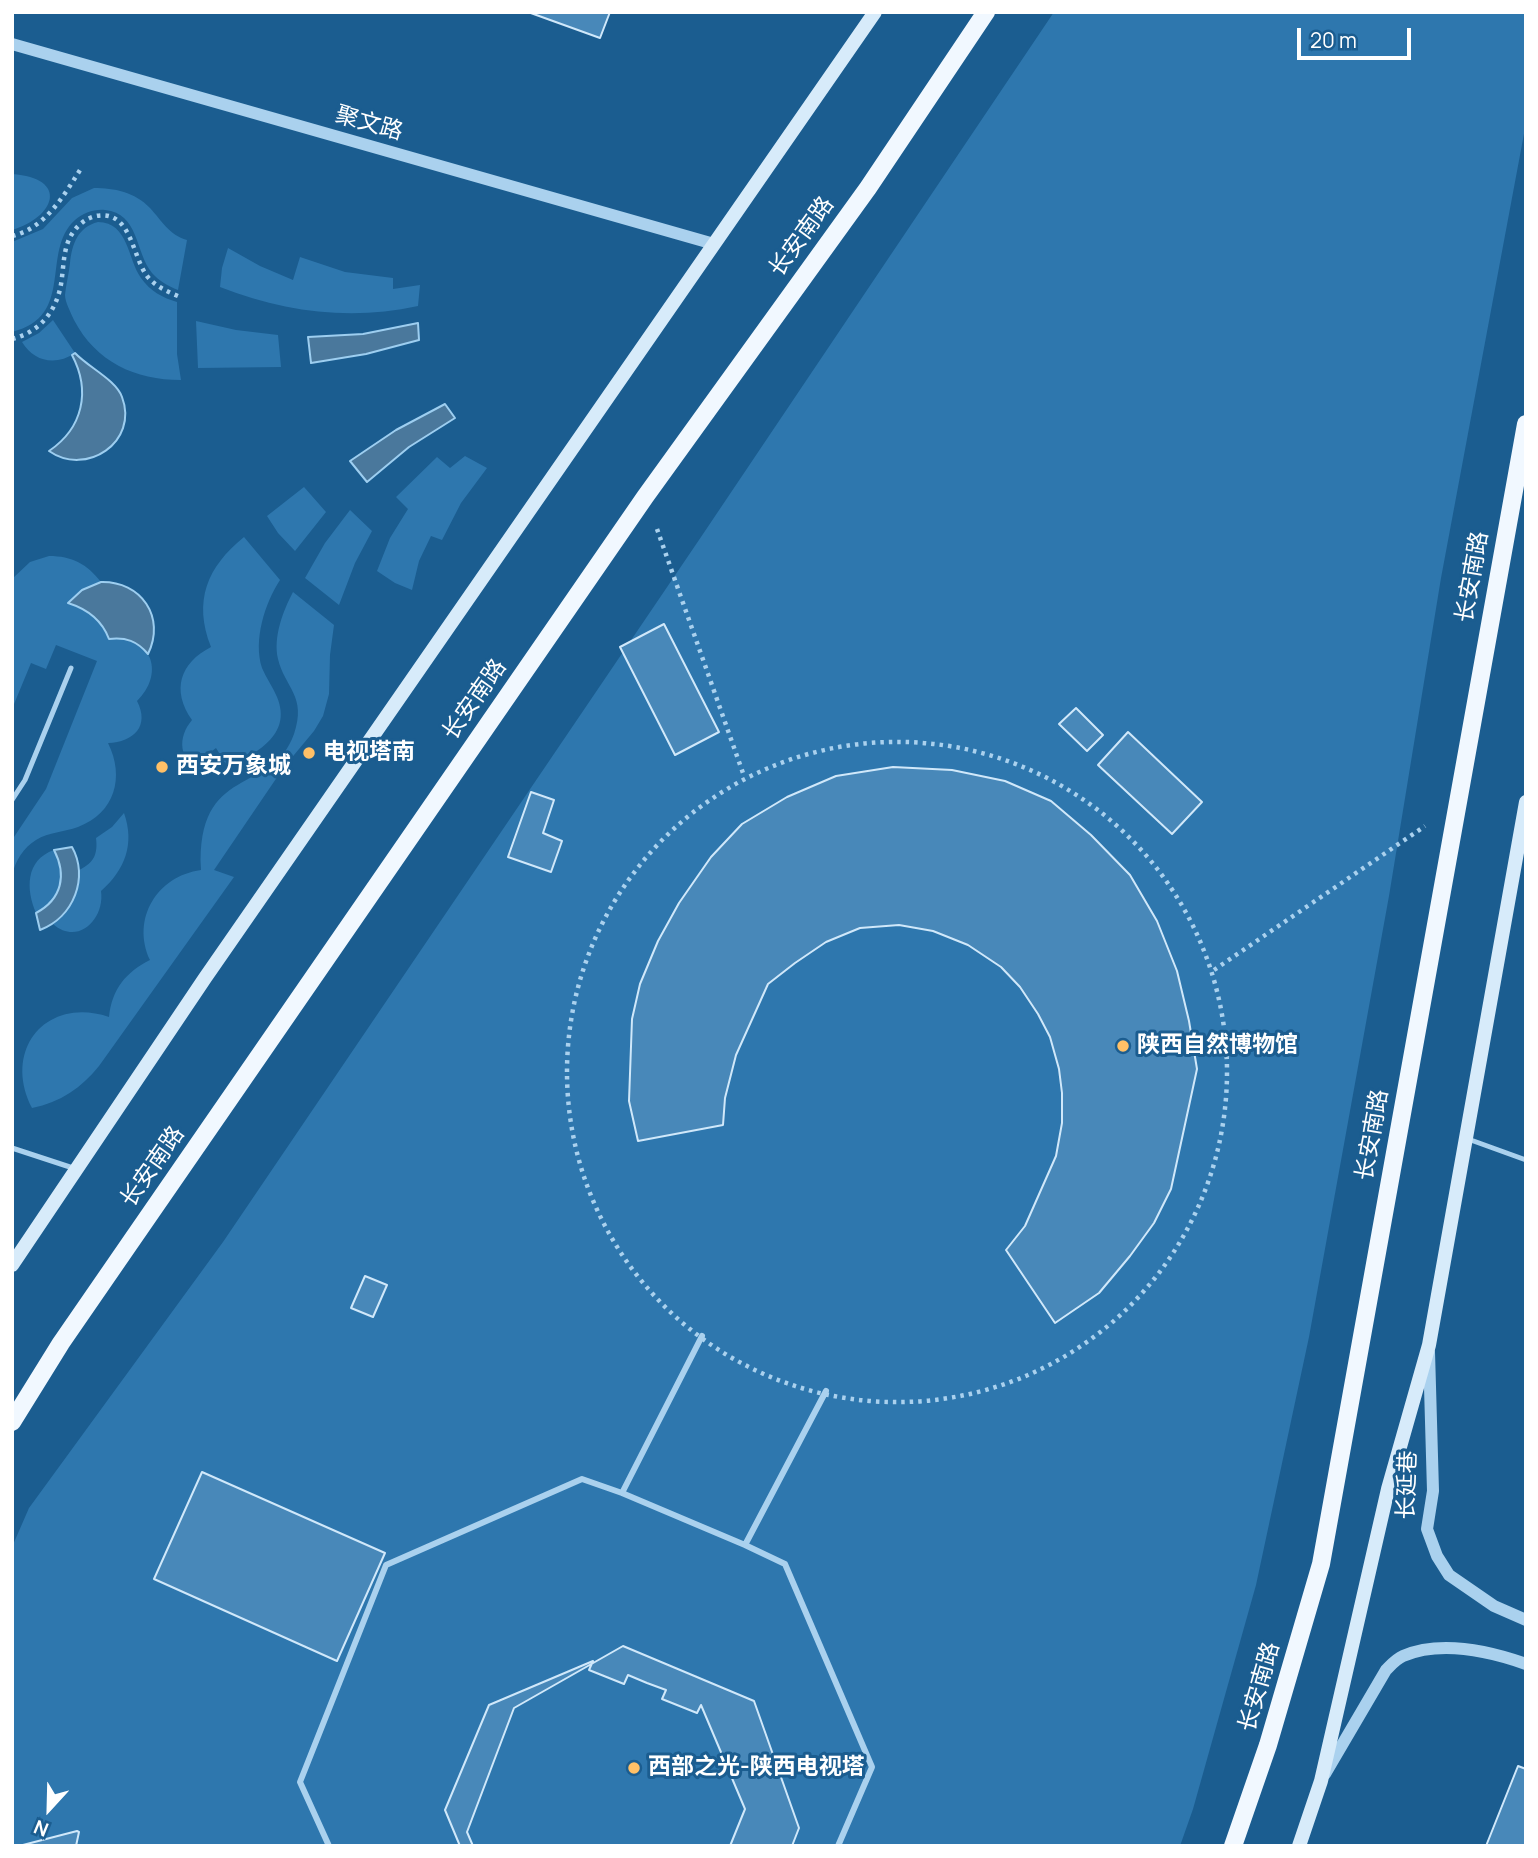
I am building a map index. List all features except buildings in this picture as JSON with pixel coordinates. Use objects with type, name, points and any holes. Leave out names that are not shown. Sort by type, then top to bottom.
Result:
[{"type":"main road","points":[[12,1265],[205,978],[875,12]]},
{"type":"main road","name":"长安南路","points":[[12,1422],[61,1343],[645,497],[867,188],[986,12]]},
{"type":"main road","name":"长安南路","points":[[1233,1846],[1268,1745],[1321,1564],[1356,1382],[1526,424]]},
{"type":"main road","points":[[1300,1846],[1321,1780],[1388,1489],[1429,1345],[1526,802]]},
{"type":"street","name":"聚文路","points":[[12,44],[714,244]]},
{"type":"street","points":[[622,1493],[702,1336]]},
{"type":"street","name":"长延巷","points":[[1429,1345],[1433,1492],[1427,1529],[1437,1556],[1449,1575],[1493,1606],[1526,1620]]},
{"type":"street","points":[[745,1545],[826,1391]]},
{"type":"street","points":[[329,1846],[300,1782],[386,1566],[582,1479],[622,1493],[785,1564],[872,1767],[838,1846]]},
{"type":"street","points":[[1321,1780],[1386,1670],[1401,1657],[1431,1649],[1474,1650],[1526,1664]]},
{"type":"lane","points":[[12,800],[25,780],[71,668]]},
{"type":"lane","points":[[1465,1138],[1526,1160]]},
{"type":"lane","points":[[12,1148],[77,1169]]},
{"type":"path","points":[[12,236],[27,231],[43,220],[82,167]]},
{"type":"path","points":[[12,339],[33,331],[49,315],[58,299],[66,247],[71,236],[82,222],[94,217],[108,216],[121,223],[148,278],[164,291],[177,296]]},
{"type":"path","points":[[645,497],[744,776]]},
{"type":"path","points":[[854,742],[969,747],[1075,792],[1160,869],[1214,970],[1230,1077],[1214,1169],[1211,1182],[1160,1276],[1081,1349],[982,1393],[875,1402],[770,1378],[702,1336],[678,1321],[609,1238],[571,1138],[566,1031],[596,928],[657,840],[744,776],[854,742]]},
{"type":"path","points":[[1214,970],[1429,823],[1458,798]]},
{"type":"shaded area","points":[[1054,12],[1526,12],[1526,123],[1441,578],[1389,896],[1309,1337],[1256,1585],[1193,1809],[1180,1846],[12,1846],[12,1547],[29,1508],[223,1242]]},
{"type":"shaded area","points":[[12,174],[30,177],[42,183],[49,190],[50,199],[39,216],[12,230]]},
{"type":"shaded area","points":[[94,188],[117,190],[138,198],[171,231],[187,240],[178,290],[152,273],[124,218],[105,210],[85,213],[75,220],[65,233],[59,249],[51,298],[44,312],[32,324],[12,332],[12,242],[43,229],[72,198]]},
{"type":"shaded area","points":[[98,222],[116,228],[122,235],[136,270],[148,287],[177,302],[177,354],[181,380],[148,377],[118,366],[94,347],[74,320],[65,295],[72,249],[81,232]]},
{"type":"shaded area","points":[[228,248],[293,280],[300,257],[345,272],[393,278],[393,289],[420,285],[418,306],[368,313],[318,312],[244,296],[220,287]]},
{"type":"shaded area","points":[[53,320],[75,353],[53,361],[39,358],[22,342],[39,333]]},
{"type":"shaded area","points":[[196,321],[236,330],[278,335],[281,367],[198,368]]},
{"type":"shaded area","points":[[418,323],[419,340],[366,354],[311,363],[308,337],[363,334]]},
{"type":"shaded area","points":[[75,353],[119,391],[125,413],[123,428],[106,451],[78,460],[63,458],[49,451],[70,431],[80,408],[81,382],[72,355]]},
{"type":"shaded area","points":[[445,404],[455,418],[409,447],[367,482],[350,461],[396,430]]},
{"type":"shaded area","points":[[465,456],[487,468],[461,503],[442,540],[431,536],[419,561],[412,590],[395,583],[377,571],[390,538],[408,509],[396,497],[437,457],[450,468]]},
{"type":"shaded area","points":[[304,487],[326,512],[295,551],[267,516]]},
{"type":"shaded area","points":[[350,510],[372,531],[355,563],[339,605],[305,578],[325,543]]},
{"type":"shaded area","points":[[244,537],[280,580],[265,611],[259,646],[262,668],[281,711],[280,722],[269,741],[229,769],[216,748],[204,757],[200,772],[188,761],[182,748],[184,734],[192,720],[182,698],[182,678],[192,661],[211,647],[203,615],[207,586],[221,560]]},
{"type":"shaded area","points":[[49,556],[78,562],[101,582],[82,590],[68,603],[93,616],[110,639],[124,639],[144,649],[150,658],[151,679],[137,701],[142,718],[137,731],[125,740],[108,743],[116,768],[116,781],[101,813],[78,827],[46,835],[31,843],[21,855],[12,875],[12,840],[46,789],[97,661],[56,645],[46,669],[31,663],[12,709],[12,579],[30,562]]},
{"type":"shaded area","points":[[101,582],[128,588],[146,604],[154,627],[148,654],[131,641],[109,639],[93,616],[68,603],[82,590]]},
{"type":"shaded area","points":[[293,592],[334,625],[329,694],[323,716],[284,767],[214,870],[234,877],[99,1066],[70,1093],[32,1108],[24,1086],[23,1066],[27,1048],[36,1032],[49,1021],[67,1014],[87,1012],[109,1017],[113,998],[122,982],[150,960],[144,929],[152,902],[172,881],[201,870],[203,836],[210,812],[222,796],[269,766],[283,753],[294,734],[298,710],[281,669],[277,651],[280,624]]},
{"type":"shaded area","points":[[124,813],[128,835],[126,856],[116,874],[101,891],[99,911],[94,920],[80,931],[62,930],[53,924],[73,900],[78,886],[79,870],[94,857],[96,838],[112,827]]},
{"type":"shaded area","points":[[72,847],[79,871],[75,895],[62,916],[40,930],[36,913],[52,901],[60,886],[60,868],[54,850]]},
{"type":"shaded area","points":[[54,850],[60,868],[60,886],[52,901],[36,913],[30,877],[38,861]]},
{"type":"place","name":"电视塔南","points":[[309,753]]},
{"type":"place","name":"西安万象城","points":[[162,767]]},
{"type":"place","name":"陕西自然博物馆","points":[[1123,1046]]},
{"type":"place","name":"西部之光-陕西电视塔","points":[[634,1768]]}]
